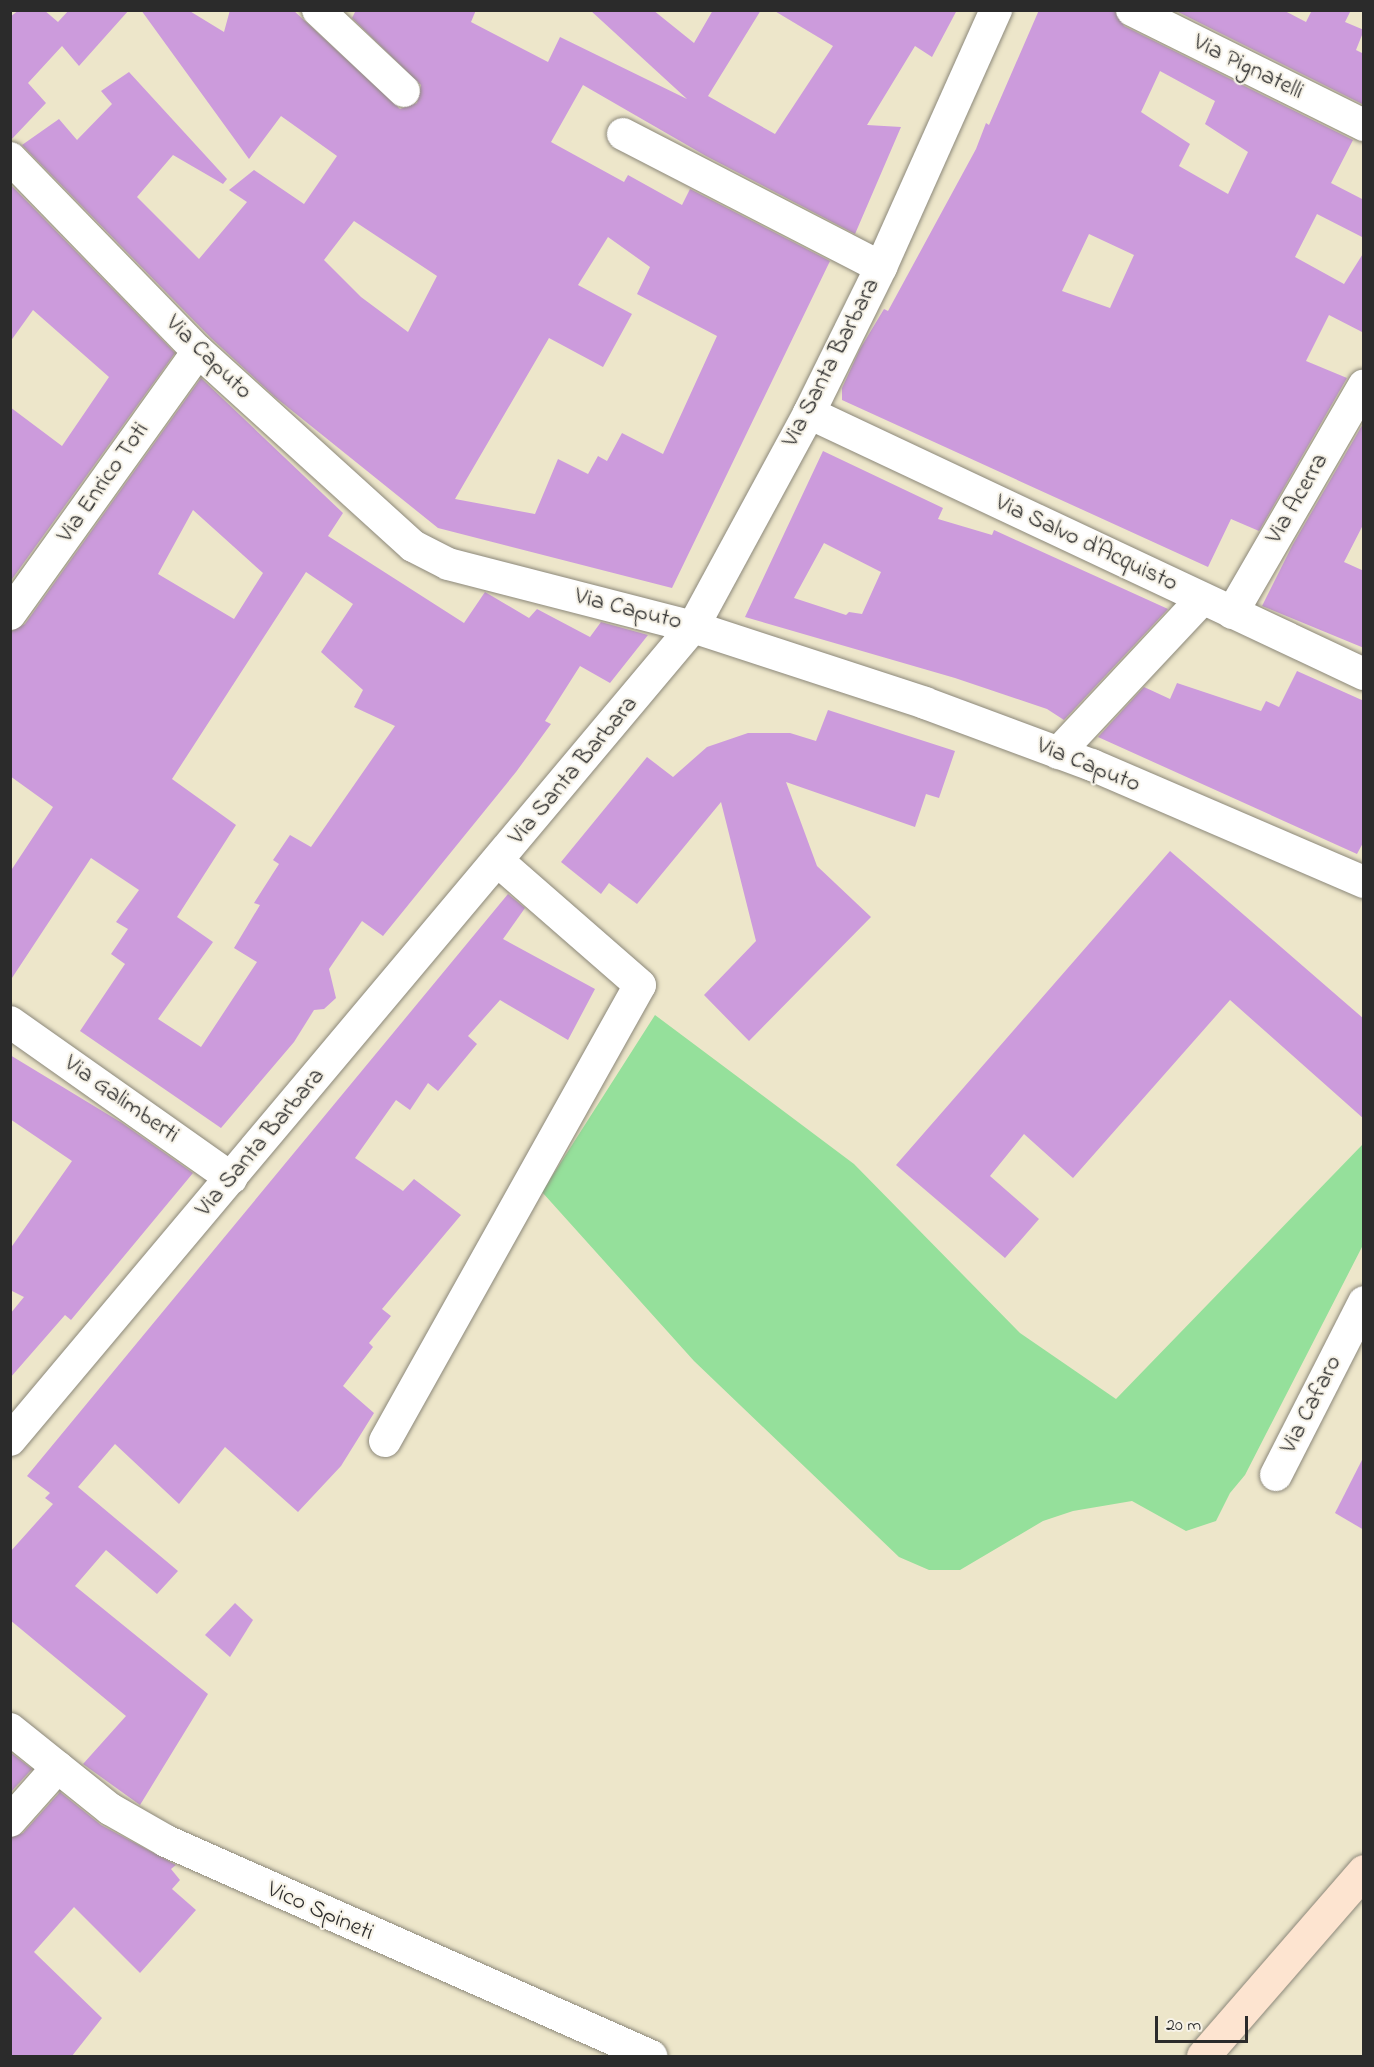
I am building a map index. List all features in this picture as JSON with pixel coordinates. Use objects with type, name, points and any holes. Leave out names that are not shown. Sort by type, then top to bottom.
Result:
[{"type":"street","name":"Via Santa Barbara","points":[[10,1440],[499,862],[693,627],[809,413],[881,267],[996,10]]},
{"type":"street","name":"Via Pignatelli","points":[[1132,10],[1364,125]]},
{"type":"street","points":[[322,13],[404,91]]},
{"type":"street","points":[[622,134],[881,267]]},
{"type":"street","name":"Via Caputo","points":[[10,158],[198,351],[413,546],[448,564],[693,627],[925,704],[1058,753],[1364,882]]},
{"type":"street","name":"Via Enrico Toti","points":[[10,615],[198,351]]},
{"type":"street","name":"Via Acerra","points":[[1232,613],[1364,385]]},
{"type":"street","name":"Via Salvo d'Acquisto","points":[[809,413],[1364,674]]},
{"type":"street","points":[[1058,753],[1202,599]]},
{"type":"street","points":[[385,1441],[640,985],[499,862]]},
{"type":"street","name":"Via Galimberti","points":[[10,1022],[231,1178]]},
{"type":"street","name":"Via Cafaro","points":[[1276,1475],[1364,1302]]},
{"type":"street","name":"Vico Spineti","points":[[10,1729],[110,1809],[165,1841],[651,2056]]},
{"type":"street","points":[[10,1821],[58,1767]]},
{"type":"street","points":[[1203,2056],[1364,1871]]},
{"type":"green space","points":[[655,1015],[854,1164],[1020,1333],[1116,1399],[1363,1144],[1363,1245],[1245,1475],[1230,1493],[1216,1521],[1186,1531],[1132,1501],[1073,1511],[1043,1521],[960,1570],[929,1570],[899,1557],[694,1361],[542,1192]]},
{"type":"building","points":[[19,10],[44,10],[58,22],[69,10],[129,10],[79,66],[62,46],[28,83],[46,103],[10,141],[10,17]]},
{"type":"building","points":[[141,10],[188,10],[224,32],[230,10],[293,10],[400,109],[417,103],[421,85],[352,18],[356,10],[476,10],[471,22],[548,62],[560,37],[687,99],[590,10],[653,10],[694,43],[713,10],[761,10],[708,96],[775,134],[833,46],[773,10],[957,10],[932,57],[915,46],[867,125],[901,127],[855,234],[706,156],[583,85],[551,142],[624,182],[628,175],[682,205],[690,189],[830,261],[672,588],[438,528],[275,397],[211,338],[22,145],[59,119],[77,140],[112,104],[101,91],[129,72],[227,179],[223,184],[173,155],[137,197],[199,259],[247,202],[229,190],[254,170],[304,204],[337,156],[281,116],[249,159]],"holes":[[[354,221],[437,276],[408,332],[361,297],[324,260]],[[608,237],[650,267],[637,294],[717,336],[663,454],[622,433],[607,461],[598,456],[588,474],[558,459],[535,514],[455,499],[549,338],[603,367],[632,314],[578,285]]]},
{"type":"building","points":[[1039,10],[1114,10],[1124,26],[1353,140],[1331,183],[1364,200],[1364,238],[1317,214],[1295,257],[1344,284],[1364,252],[1364,333],[1329,315],[1306,361],[1347,378],[1259,531],[1231,519],[1208,567],[842,400],[842,388],[860,349],[884,309],[888,311],[976,149],[986,123],[989,125]],"holes":[[[1160,71],[1215,101],[1205,124],[1248,152],[1228,194],[1179,166],[1190,144],[1141,112]],[[1089,234],[1134,255],[1110,308],[1062,291]]]},
{"type":"building","points":[[1174,10],[1283,10],[1306,22],[1312,10],[1351,10],[1345,22],[1364,30],[1356,50],[1364,54],[1364,105]]},
{"type":"building","points":[[10,184],[175,353],[10,582],[10,407],[62,446],[109,377],[33,310],[10,342]]},
{"type":"building","points":[[201,378],[343,513],[328,536],[464,623],[485,592],[529,618],[537,609],[590,637],[601,622],[648,635],[610,683],[580,666],[545,721],[551,724],[516,772],[383,936],[362,921],[329,969],[336,998],[324,1009],[314,1010],[294,1042],[221,1128],[80,1031],[125,964],[111,954],[128,929],[116,922],[139,890],[91,858],[10,981],[10,872],[53,807],[10,776],[10,632],[25,624]],"holes":[[[193,510],[263,573],[234,619],[158,574]],[[306,572],[353,604],[321,652],[363,690],[354,707],[395,726],[311,847],[290,835],[273,860],[279,864],[254,903],[260,905],[234,948],[257,962],[201,1047],[158,1019],[213,942],[177,917],[236,825],[172,779]]]},
{"type":"building","points":[[1364,422],[1364,523],[1344,562],[1364,571],[1364,648],[1262,606],[1292,546]]},
{"type":"building","points":[[823,451],[943,508],[938,519],[992,535],[994,530],[1168,609],[1064,720],[1047,709],[955,678],[745,617]],"holes":[[[824,543],[881,572],[862,614],[849,612],[846,615],[794,598]]]},
{"type":"building","points":[[1297,671],[1364,701],[1364,841],[1357,854],[1098,737],[1144,687],[1170,699],[1177,683],[1261,711],[1266,701],[1279,707]]},
{"type":"building","points":[[828,710],[955,751],[939,798],[926,794],[915,827],[786,782],[817,866],[871,917],[749,1041],[704,995],[756,941],[721,802],[637,904],[609,883],[601,894],[561,862],[647,757],[673,777],[707,747],[748,733],[790,733],[816,741]]},
{"type":"building","points":[[1170,851],[1364,1019],[1364,1119],[1230,1000],[1073,1178],[1024,1134],[990,1176],[1039,1219],[1005,1258],[896,1165]]},
{"type":"building","points":[[508,894],[525,908],[503,939],[595,989],[568,1040],[500,1000],[468,1036],[477,1044],[438,1091],[428,1083],[410,1110],[396,1100],[355,1158],[403,1191],[414,1179],[461,1215],[382,1309],[391,1316],[369,1343],[373,1347],[343,1386],[374,1413],[341,1466],[298,1512],[225,1447],[179,1504],[115,1444],[78,1487],[178,1571],[157,1594],[106,1550],[75,1586],[208,1694],[140,1805],[83,1764],[126,1716],[10,1620],[10,1552],[53,1504],[45,1498],[50,1493],[27,1476]]},
{"type":"building","points":[[10,1055],[122,1123],[193,1173],[71,1320],[65,1315],[10,1378],[10,1314],[24,1297],[10,1290],[10,1249],[72,1161],[10,1119]]},
{"type":"building","points":[[1364,1456],[1364,1530],[1335,1513]]},
{"type":"building","points":[[235,1603],[253,1620],[230,1657],[205,1635]]},
{"type":"building","points":[[10,1752],[32,1769],[10,1793]]},
{"type":"building","points":[[60,1792],[101,1825],[176,1865],[171,1869],[180,1880],[172,1889],[196,1910],[140,1973],[74,1907],[34,1952],[102,2018],[72,2056],[10,2056],[10,1838],[23,1833]]}]
